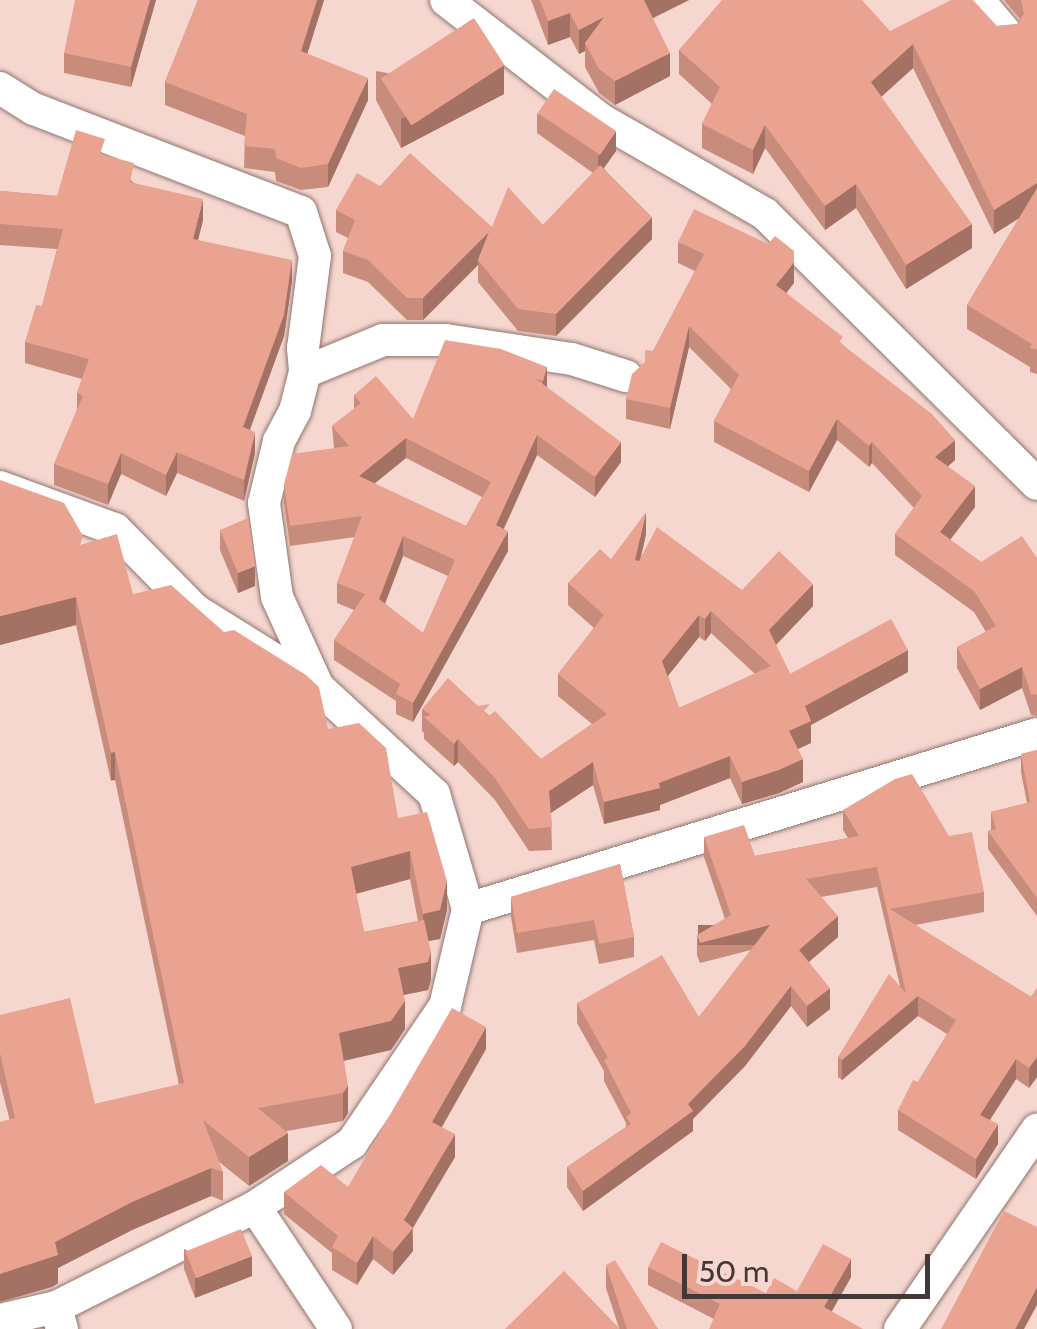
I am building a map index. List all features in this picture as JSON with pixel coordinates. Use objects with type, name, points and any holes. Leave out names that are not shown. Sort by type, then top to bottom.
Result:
[{"type":"street","points":[[446,0],[600,120],[765,214],[1037,484]]},
{"type":"street","points":[[978,0],[1005,32]]},
{"type":"street","points":[[0,88],[34,109],[300,212],[315,256],[303,348],[305,372],[295,411],[280,441],[264,503],[277,597],[318,687]]},
{"type":"street","points":[[305,372],[383,340],[430,340],[572,359],[626,376]]},
{"type":"street","points":[[0,487],[115,529],[196,610],[318,687],[434,794],[468,909],[445,1006],[352,1143],[255,1206],[59,1318],[0,1320]]},
{"type":"street","points":[[468,909],[1037,734]]},
{"type":"street","points":[[900,1329],[1037,1130]]},
{"type":"street","points":[[255,1206],[336,1329]]},
{"type":"building","points":[[75,0],[150,0],[131,67],[64,53]]},
{"type":"building","points":[[198,0],[317,0],[301,51],[368,78],[328,164],[301,168],[276,158],[275,149],[244,146],[247,114],[165,82]]},
{"type":"building","points":[[540,0],[644,0],[670,53],[615,81],[599,69],[585,43],[604,17],[579,30],[570,13],[548,21]]},
{"type":"building","points":[[722,0],[862,0],[890,31],[951,0],[973,0],[997,26],[1017,24],[1024,14],[1021,0],[1037,0],[1037,183],[994,210],[913,44],[871,82],[972,224],[906,265],[856,184],[825,206],[765,125],[753,150],[702,124],[720,87],[679,50]]},
{"type":"building","points":[[474,18],[504,65],[411,125],[381,78]]},
{"type":"building","points":[[554,89],[616,131],[600,155],[538,113]]},
{"type":"building","points":[[76,130],[105,139],[100,154],[134,163],[130,182],[203,199],[193,239],[292,260],[284,315],[243,427],[255,432],[244,480],[177,452],[166,475],[121,453],[108,484],[54,464],[83,396],[77,393],[89,359],[25,342],[36,305],[42,306],[63,229],[0,224],[0,191],[57,196]]},
{"type":"building","points":[[410,153],[492,227],[508,187],[543,225],[600,165],[652,217],[556,314],[518,309],[478,260],[489,232],[423,298],[407,298],[368,260],[343,251],[355,220],[336,210],[357,173],[380,186]]},
{"type":"building","points":[[1037,188],[1037,350],[967,305]]},
{"type":"building","points":[[694,209],[768,244],[775,236],[794,251],[794,262],[776,285],[843,337],[839,342],[932,414],[955,440],[935,457],[975,486],[940,532],[981,562],[1022,536],[1037,558],[1037,695],[1031,694],[1022,667],[980,689],[957,647],[996,626],[974,591],[895,534],[922,496],[872,442],[869,446],[837,419],[809,471],[714,421],[739,375],[689,326],[670,408],[626,399],[632,374],[645,362],[645,350],[653,351],[704,254],[678,242]]},
{"type":"building","points":[[445,340],[501,349],[547,367],[543,381],[536,379],[621,442],[595,477],[537,435],[496,525],[508,531],[413,703],[396,694],[400,684],[334,640],[365,594],[337,583],[362,516],[290,526],[284,484],[292,454],[349,446],[332,426],[361,403],[354,395],[376,376],[413,419]],"holes":[[[406,438],[491,482],[466,526],[359,476]],[[403,536],[455,560],[423,633],[379,599]]]},
{"type":"building","points":[[0,480],[64,503],[83,536],[80,545],[117,534],[133,594],[171,585],[224,632],[234,630],[306,675],[319,687],[328,729],[359,723],[386,748],[398,818],[427,812],[447,881],[440,910],[423,914],[410,851],[351,867],[364,932],[424,920],[431,952],[428,962],[398,968],[405,1001],[391,1021],[339,1033],[348,1085],[343,1093],[258,1108],[288,1133],[249,1157],[203,1120],[223,1172],[211,1168],[132,1202],[55,1242],[58,1255],[0,1274],[0,1122],[15,1118],[0,1053],[0,1015],[70,998],[95,1104],[184,1083],[115,752],[111,753],[76,597],[0,616]]},
{"type":"building","points":[[646,512],[635,560],[639,561],[657,527],[742,590],[779,551],[813,584],[769,630],[790,674],[891,619],[908,650],[805,706],[811,721],[789,731],[803,759],[742,782],[730,756],[659,783],[660,788],[604,802],[593,762],[549,791],[552,827],[529,829],[495,778],[458,739],[454,744],[424,717],[431,715],[422,709],[448,678],[478,706],[490,704],[484,711],[489,716],[495,711],[541,759],[607,714],[558,674],[604,615],[568,583],[600,549],[611,559]],"holes":[[[711,611],[771,666],[679,708],[662,661],[699,615],[705,619]]]},
{"type":"building","points":[[248,518],[255,566],[238,573],[220,530]]},
{"type":"building","points":[[1037,750],[1037,898],[988,831],[996,829],[991,812],[1030,802],[1021,754]]},
{"type":"building","points":[[912,774],[949,836],[972,832],[984,892],[890,909],[1031,997],[1037,988],[1037,1057],[1029,1068],[1016,1059],[980,1115],[998,1124],[976,1159],[898,1110],[913,1080],[918,1082],[956,1020],[918,996],[842,1060],[838,1057],[889,974],[906,993],[877,867],[806,879],[838,916],[799,950],[830,988],[807,1006],[791,986],[745,1046],[688,1104],[693,1111],[583,1191],[567,1167],[631,1124],[626,1117],[631,1113],[604,1060],[608,1058],[577,1003],[662,955],[699,1017],[770,925],[700,943],[697,935],[731,915],[704,837],[744,825],[755,856],[859,836],[843,810],[895,779]]},
{"type":"building","points":[[620,864],[634,937],[599,944],[594,920],[517,933],[511,897]]},
{"type":"building","points":[[452,1008],[486,1027],[432,1122],[455,1134],[404,1220],[413,1228],[393,1252],[373,1236],[357,1263],[332,1247],[338,1236],[284,1192],[321,1165],[348,1187]]},
{"type":"building","points":[[1004,1211],[1037,1227],[1037,1287],[1015,1329],[941,1329]]},
{"type":"building","points":[[241,1229],[252,1256],[196,1278],[185,1251]]},
{"type":"building","points":[[661,1242],[766,1293],[774,1278],[797,1291],[823,1244],[851,1259],[824,1307],[863,1329],[709,1329],[720,1304],[648,1267]]},
{"type":"building","points":[[615,1260],[658,1329],[627,1329],[606,1265]]},
{"type":"building","points":[[564,1271],[620,1329],[505,1329]]}]
